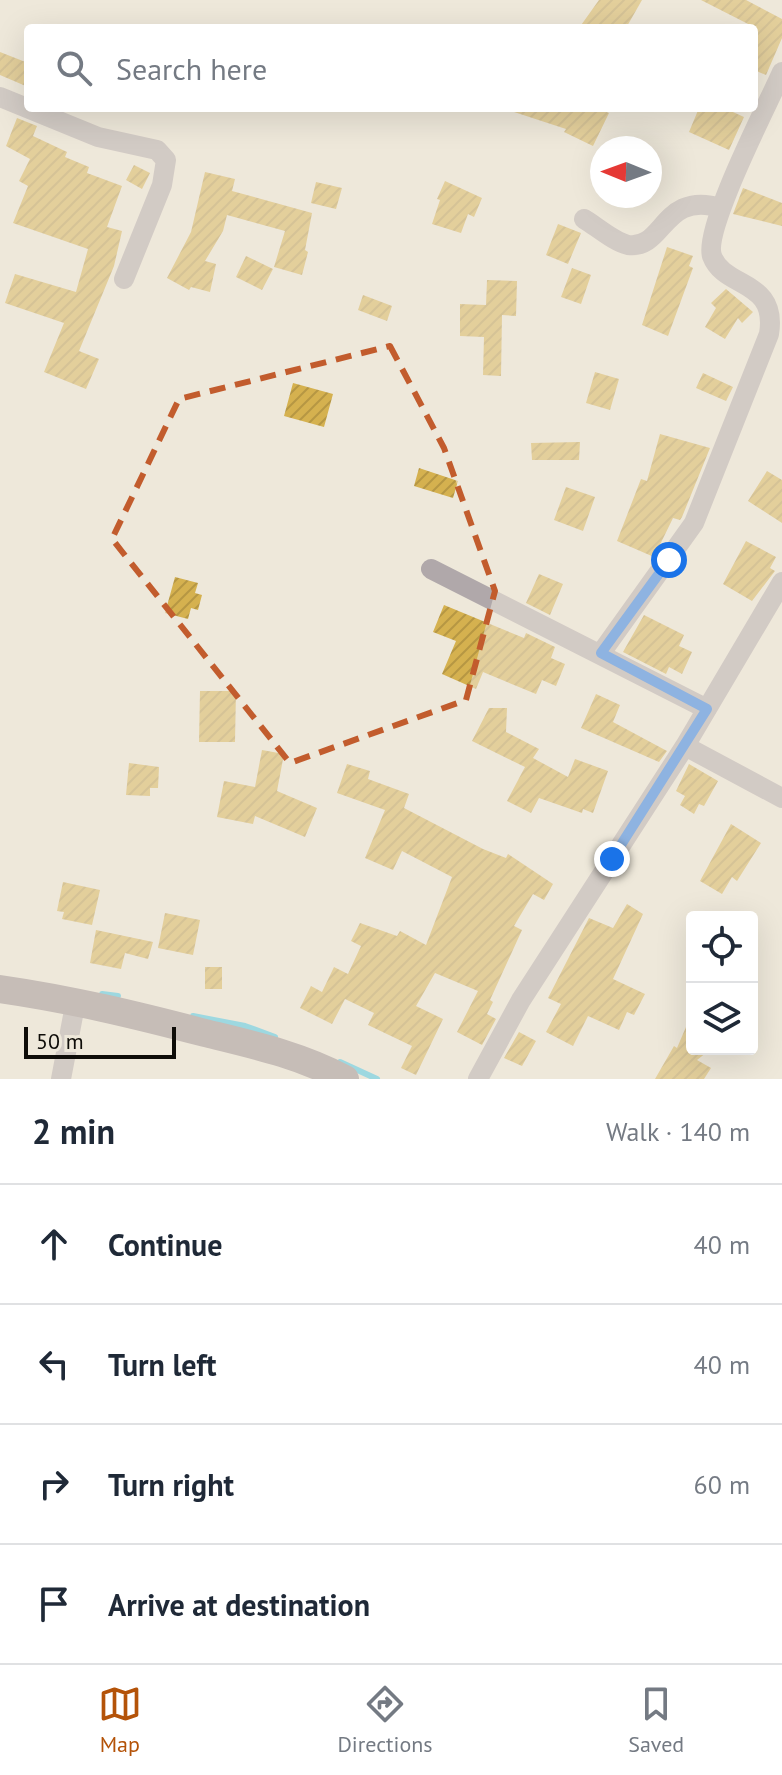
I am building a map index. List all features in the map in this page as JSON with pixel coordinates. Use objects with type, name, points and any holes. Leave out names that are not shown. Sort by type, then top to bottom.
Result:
[{"type":"street","points":[[601,653],[694,523],[769,334],[772,317],[769,305],[717,264],[712,254],[721,208],[782,72]]},
{"type":"street","points":[[0,97],[24,107]]},
{"type":"street","points":[[37,112],[98,137],[157,150],[166,160],[162,185],[124,279]]},
{"type":"street","points":[[584,219],[627,245],[641,243],[674,212],[688,205],[702,202],[721,208]]},
{"type":"street","points":[[431,569],[707,709]]},
{"type":"street","points":[[478,1079],[521,1000],[685,746],[782,582]]},
{"type":"street","points":[[685,746],[782,798]]},
{"type":"street","points":[[0,989],[76,1000],[310,1060],[345,1079]]},
{"type":"street","points":[[61,1079],[76,1000]]},
{"type":"highlighted area","points":[[390,346],[444,448],[495,591],[466,700],[290,763],[112,539],[179,399]]},
{"type":"building","points":[[599,0],[642,0],[628,24],[582,24]]},
{"type":"building","points":[[701,0],[746,0],[782,19],[782,38],[766,75],[758,72],[758,24],[748,24]]},
{"type":"building","points":[[0,52],[24,61],[24,85],[0,75]]},
{"type":"building","points":[[514,112],[609,113],[598,136],[590,136],[590,145],[564,132],[566,129]]},
{"type":"building","points":[[697,112],[733,112],[744,117],[729,150],[689,132]]},
{"type":"building","points":[[17,118],[37,126],[33,136],[67,152],[65,157],[89,167],[87,173],[122,186],[107,227],[122,231],[114,266],[79,351],[99,359],[86,389],[44,372],[64,323],[5,303],[15,274],[76,292],[88,249],[13,223],[28,186],[19,181],[30,159],[6,146]]},
{"type":"building","points":[[134,165],[150,173],[142,189],[126,180]]},
{"type":"building","points":[[205,172],[235,179],[232,191],[312,213],[302,275],[274,267],[285,231],[227,215],[223,231],[205,261],[216,264],[210,292],[191,287],[189,290],[167,278],[191,232]]},
{"type":"building","points":[[445,181],[482,198],[474,217],[468,214],[461,233],[432,224],[440,200],[437,199]]},
{"type":"building","points":[[316,182],[342,188],[336,209],[311,203]]},
{"type":"building","points":[[743,188],[782,203],[782,226],[733,214]]},
{"type":"building","points":[[558,224],[581,233],[568,264],[546,255]]},
{"type":"building","points":[[667,247],[693,256],[689,266],[693,268],[668,336],[642,325]]},
{"type":"building","points":[[246,256],[273,269],[262,290],[236,277]]},
{"type":"building","points":[[572,268],[591,275],[581,304],[561,297]]},
{"type":"building","points":[[487,280],[517,281],[516,316],[502,315],[501,376],[483,375],[484,337],[460,336],[460,304],[486,305]]},
{"type":"building","points":[[726,289],[753,312],[742,323],[738,318],[725,339],[705,327],[716,308],[711,303]]},
{"type":"building","points":[[363,295],[392,306],[387,321],[358,310]]},
{"type":"building","points":[[595,372],[619,379],[610,410],[586,403]]},
{"type":"building","points":[[703,373],[733,387],[726,401],[696,388]]},
{"type":"building","points":[[293,383],[333,394],[324,427],[284,416]]},
{"type":"building","points":[[660,434],[710,448],[682,517],[680,520],[673,518],[654,557],[617,541],[641,479],[647,481]]},
{"type":"building","points":[[580,442],[579,460],[532,460],[531,443]]},
{"type":"building","points":[[419,468],[458,481],[453,498],[414,486]]},
{"type":"building","points":[[767,471],[782,480],[782,523],[748,501]]},
{"type":"building","points":[[566,487],[595,497],[583,531],[554,520]]},
{"type":"building","points":[[746,541],[776,557],[770,568],[775,571],[752,601],[723,584]]},
{"type":"building","points":[[539,574],[563,584],[550,615],[526,603]]},
{"type":"building","points":[[175,577],[198,583],[195,593],[202,595],[198,610],[191,608],[188,619],[165,613]]},
{"type":"building","points":[[444,605],[524,638],[526,633],[555,647],[551,658],[565,664],[556,686],[542,680],[536,694],[483,672],[476,689],[442,674],[456,641],[433,632]]},
{"type":"building","points":[[644,615],[684,635],[679,646],[692,652],[682,674],[669,667],[666,674],[623,652]]},
{"type":"building","points":[[200,691],[236,691],[235,742],[199,742]]},
{"type":"building","points":[[596,694],[620,705],[613,722],[667,751],[659,762],[581,728]]},
{"type":"building","points":[[489,708],[507,708],[506,732],[539,749],[533,758],[568,777],[575,759],[608,771],[593,813],[583,809],[582,813],[539,798],[531,813],[507,801],[525,767],[472,741]]},
{"type":"building","points":[[262,750],[284,754],[277,791],[317,808],[305,837],[255,816],[253,824],[217,817],[224,781],[255,787]]},
{"type":"building","points":[[129,763],[159,767],[158,788],[150,788],[150,796],[126,795]]},
{"type":"building","points":[[347,764],[370,771],[368,779],[409,794],[404,808],[483,849],[506,858],[508,854],[553,884],[544,900],[533,894],[514,926],[522,930],[490,1000],[493,1002],[487,1014],[496,1019],[482,1045],[457,1032],[478,991],[435,973],[416,1006],[443,1019],[416,1075],[401,1068],[412,1046],[368,1025],[374,1013],[345,999],[332,1024],[300,1008],[311,986],[322,992],[334,967],[348,974],[361,946],[351,941],[360,923],[397,936],[400,931],[426,945],[452,877],[402,851],[393,870],[365,858],[385,810],[337,793]]},
{"type":"building","points":[[689,764],[718,781],[704,806],[699,804],[694,814],[680,805],[685,796],[676,791]]},
{"type":"building","points":[[731,824],[761,843],[737,881],[732,877],[722,894],[700,881]]},
{"type":"building","points":[[63,882],[100,890],[92,925],[62,919],[64,912],[57,911]]},
{"type":"building","points":[[627,904],[643,914],[613,979],[645,994],[634,1015],[627,1012],[619,1030],[588,1016],[573,1046],[546,1032],[561,1004],[548,998],[589,918],[613,928]]},
{"type":"building","points":[[165,913],[200,920],[193,955],[158,948]]},
{"type":"building","points":[[96,930],[153,942],[148,959],[125,953],[121,969],[90,963]]},
{"type":"building","points":[[205,967],[222,967],[222,989],[205,989]]},
{"type":"building","points":[[686,1027],[686,1055],[703,1055],[697,1060],[711,1068],[704,1079],[655,1079],[674,1046],[677,1048]]},
{"type":"building","points":[[519,1032],[536,1041],[522,1066],[504,1058]]},
{"type":"waterway","points":[[102,994],[118,996]]},
{"type":"waterway","points":[[193,1016],[245,1026],[275,1037]]},
{"type":"waterway","points":[[340,1062],[377,1079]]},
{"type":"route","points":[[612,859],[707,709],[601,653],[669,560]]}]
